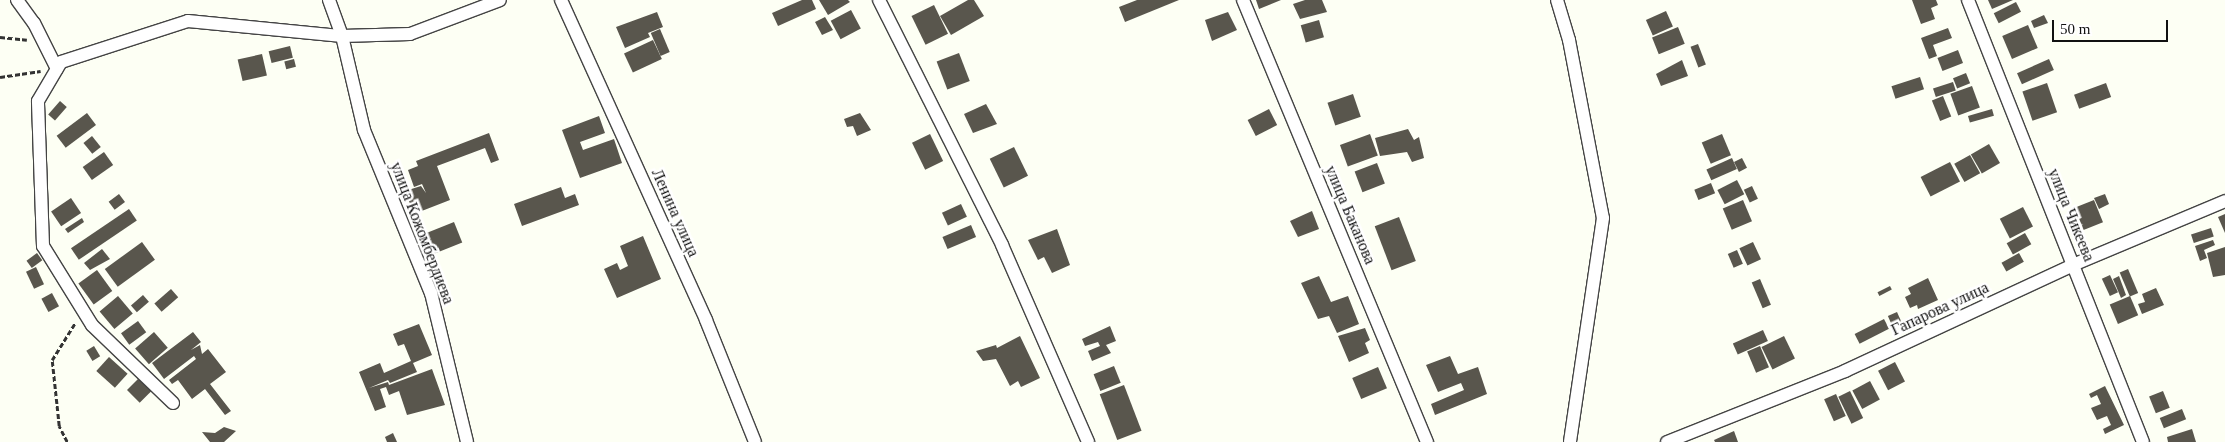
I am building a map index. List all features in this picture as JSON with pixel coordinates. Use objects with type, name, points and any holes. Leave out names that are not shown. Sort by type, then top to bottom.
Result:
[{"type":"street","points":[[17,0],[34,23],[41,41],[57,69]]},
{"type":"street","name":"улица Кожомбердиева","points":[[329,0],[342,36],[364,130],[431,293],[467,442]]},
{"type":"street","points":[[174,404],[92,325],[43,246],[38,101],[61,62],[188,21],[342,36],[410,34],[500,0]]},
{"type":"street","name":"Ленина улица","points":[[560,0],[706,320],[754,442]]},
{"type":"street","points":[[879,0],[1002,245],[1088,442]]},
{"type":"street","name":"улица Баканова","points":[[1243,0],[1427,442]]},
{"type":"street","points":[[1558,0],[1569,40],[1603,218],[1570,442]]},
{"type":"street","name":"улица Чикеева","points":[[1968,0],[2143,442]]},
{"type":"street","name":"Гапарова улица","points":[[1668,442],[1844,371],[2073,265],[2225,201]]},
{"type":"path","points":[[0,37],[41,41]]},
{"type":"path","points":[[0,76],[57,69]]},
{"type":"path","points":[[67,442],[59,426],[52,360],[83,310]]},
{"type":"building","points":[[802,0],[812,0],[816,9],[778,26],[772,13]]},
{"type":"building","points":[[819,0],[848,0],[850,2],[828,15]]},
{"type":"building","points":[[968,0],[974,0],[984,16],[951,35],[940,16]]},
{"type":"building","points":[[1137,0],[1179,0],[1125,22],[1119,7]]},
{"type":"building","points":[[1256,0],[1281,0],[1259,9]]},
{"type":"building","points":[[1305,0],[1322,0],[1327,12],[1300,19],[1293,4]]},
{"type":"building","points":[[1912,0],[1936,0],[1938,5],[1931,8],[1935,19],[1921,24]]},
{"type":"building","points":[[1988,0],[2013,0],[1992,9]]},
{"type":"building","points":[[2016,2],[2021,12],[1999,23],[1994,13]]},
{"type":"building","points":[[934,5],[948,34],[926,45],[912,16]]},
{"type":"building","points":[[851,10],[861,29],[841,39],[831,21]]},
{"type":"building","points":[[1666,11],[1673,27],[1653,35],[1646,20]]},
{"type":"building","points":[[657,12],[663,27],[648,33],[650,37],[625,48],[616,27]]},
{"type":"building","points":[[1228,12],[1237,30],[1212,41],[1205,20]]},
{"type":"building","points":[[2044,15],[2048,23],[2034,28],[2031,21]]},
{"type":"building","points":[[825,17],[833,30],[822,35],[815,22]]},
{"type":"building","points":[[1319,20],[1324,37],[1306,43],[1301,25]]},
{"type":"building","points":[[2028,25],[2038,48],[2012,59],[2002,36]]},
{"type":"building","points":[[1678,27],[1685,44],[1659,54],[1652,37]]},
{"type":"building","points":[[1948,28],[1952,38],[1933,45],[1937,56],[1929,59],[1921,38]]},
{"type":"building","points":[[660,29],[670,52],[661,56],[651,33]]},
{"type":"building","points":[[653,40],[662,59],[633,73],[624,54]]},
{"type":"building","points":[[1698,44],[1706,65],[1698,67],[1691,47]]},
{"type":"building","points":[[290,46],[293,58],[272,63],[269,51]]},
{"type":"building","points":[[1958,50],[1963,63],[1942,71],[1937,58]]},
{"type":"building","points":[[959,53],[970,81],[947,90],[937,62]]},
{"type":"building","points":[[262,54],[267,75],[243,81],[238,60]]},
{"type":"building","points":[[294,59],[296,67],[286,69],[284,61]]},
{"type":"building","points":[[2049,59],[2054,70],[2022,84],[2017,73]]},
{"type":"building","points":[[1682,60],[1688,76],[1661,86],[1656,74]]},
{"type":"building","points":[[1966,73],[1970,83],[1957,88],[1953,78]]},
{"type":"building","points":[[1920,77],[1924,89],[1895,99],[1891,86]]},
{"type":"building","points":[[1953,82],[1956,91],[1936,97],[1933,88]]},
{"type":"building","points":[[2047,83],[2057,112],[2033,121],[2022,91]]},
{"type":"building","points":[[2106,83],[2111,97],[2079,109],[2074,95]]},
{"type":"building","points":[[1972,86],[1980,108],[1958,115],[1950,94]]},
{"type":"building","points":[[1353,94],[1361,117],[1335,125],[1327,103]]},
{"type":"building","points":[[1943,96],[1951,116],[1940,121],[1932,100]]},
{"type":"building","points":[[60,101],[67,107],[55,120],[48,115]]},
{"type":"building","points":[[986,104],[997,124],[973,133],[964,114]]},
{"type":"building","points":[[1269,109],[1277,125],[1256,136],[1248,120]]},
{"type":"building","points":[[1992,109],[1994,116],[1970,123],[1968,116]]},
{"type":"building","points":[[87,113],[96,125],[66,148],[57,136]]},
{"type":"building","points":[[860,113],[871,130],[857,136],[853,126],[847,127],[844,119]]},
{"type":"building","points":[[599,116],[605,133],[580,142],[583,150],[614,139],[622,163],[580,178],[562,130]]},
{"type":"building","points":[[1408,129],[1414,140],[1419,137],[1424,158],[1412,162],[1407,152],[1380,156],[1375,138]]},
{"type":"building","points":[[489,133],[499,160],[491,163],[485,148],[437,166],[450,200],[414,214],[405,191],[421,186],[426,193],[422,184],[414,187],[408,170],[418,166],[416,161]]},
{"type":"building","points":[[930,134],[943,161],[925,170],[912,143]]},
{"type":"building","points":[[1370,134],[1378,156],[1348,167],[1340,145]]},
{"type":"building","points":[[1722,134],[1731,155],[1711,164],[1702,143]]},
{"type":"building","points":[[92,136],[101,147],[92,154],[83,143]]},
{"type":"building","points":[[1989,144],[2000,163],[1982,174],[1971,154]]},
{"type":"building","points":[[1014,147],[1028,176],[1004,188],[990,159]]},
{"type":"building","points":[[104,152],[113,165],[92,180],[83,167]]},
{"type":"building","points":[[1970,155],[1980,173],[1964,182],[1954,164]]},
{"type":"building","points":[[1732,158],[1737,169],[1711,180],[1706,169]]},
{"type":"building","points":[[1742,158],[1747,168],[1739,172],[1734,162]]},
{"type":"building","points":[[1950,162],[1960,182],[1931,197],[1921,177]]},
{"type":"building","points":[[1377,163],[1385,184],[1362,192],[1355,172]]},
{"type":"building","points":[[1737,180],[1744,194],[1725,204],[1717,190]]},
{"type":"building","points":[[1711,183],[1715,193],[1698,200],[1694,190]]},
{"type":"building","points":[[1752,186],[1758,199],[1750,202],[1744,190]]},
{"type":"building","points":[[561,187],[565,198],[575,194],[579,205],[522,226],[514,204]]},
{"type":"building","points":[[119,194],[125,202],[115,210],[109,202]]},
{"type":"building","points":[[2105,194],[2109,204],[2099,209],[2094,198]]},
{"type":"building","points":[[71,198],[81,213],[61,226],[51,211]]},
{"type":"building","points":[[1743,200],[1752,221],[1732,230],[1723,209]]},
{"type":"building","points":[[2094,200],[2103,222],[2084,230],[2075,208]]},
{"type":"building","points":[[961,204],[967,217],[948,226],[942,213]]},
{"type":"building","points":[[2023,207],[2033,227],[2010,238],[2000,219]]},
{"type":"building","points":[[129,209],[137,221],[79,260],[71,248]]},
{"type":"building","points":[[1312,211],[1319,229],[1298,237],[1290,221]]},
{"type":"building","points":[[2225,214],[2225,233],[2218,217]]},
{"type":"building","points":[[1399,217],[1416,261],[1392,270],[1375,226]]},
{"type":"building","points":[[82,218],[84,222],[68,233],[65,229]]},
{"type":"building","points":[[454,222],[462,242],[432,255],[423,234]]},
{"type":"building","points":[[971,225],[976,237],[948,249],[942,237]]},
{"type":"building","points":[[2211,228],[2214,237],[2194,243],[2191,234]]},
{"type":"building","points":[[1057,229],[1070,265],[1052,273],[1044,257],[1038,260],[1028,240]]},
{"type":"building","points":[[2025,233],[2031,244],[2013,255],[2007,243]]},
{"type":"building","points":[[643,236],[661,279],[617,298],[604,269],[617,263],[620,270],[628,266],[620,246]]},
{"type":"building","points":[[2213,240],[2215,245],[2204,250],[2207,258],[2200,261],[2195,246]]},
{"type":"building","points":[[142,242],[155,260],[118,287],[105,269]]},
{"type":"building","points":[[1753,242],[1761,259],[1747,266],[1739,248]]},
{"type":"building","points":[[2225,247],[2225,275],[2213,277],[2207,253]]},
{"type":"building","points":[[102,249],[110,259],[90,270],[84,263]]},
{"type":"building","points":[[1737,250],[1743,264],[1734,268],[1728,254]]},
{"type":"building","points":[[37,253],[42,260],[32,268],[26,261]]},
{"type":"building","points":[[2019,253],[2024,262],[2006,271],[2002,263]]},
{"type":"building","points":[[36,267],[44,284],[34,289],[26,272]]},
{"type":"building","points":[[2128,269],[2138,293],[2130,296],[2120,273]]},
{"type":"building","points":[[97,270],[112,291],[94,305],[78,284]]},
{"type":"building","points":[[2110,275],[2118,292],[2110,296],[2102,279]]},
{"type":"building","points":[[1319,276],[1331,302],[1348,296],[1359,324],[1337,333],[1329,316],[1318,319],[1301,283]]},
{"type":"building","points":[[2119,276],[2126,295],[2121,298],[2113,279]]},
{"type":"building","points":[[1928,278],[1938,300],[1918,309],[1917,305],[1910,308],[1905,297],[1911,294],[1908,288]]},
{"type":"building","points":[[1760,279],[1771,305],[1763,308],[1752,283]]},
{"type":"building","points":[[1890,286],[1892,290],[1879,296],[1878,292]]},
{"type":"building","points":[[2156,288],[2164,305],[2142,314],[2138,304],[2145,302],[2142,294]]},
{"type":"building","points":[[171,289],[178,297],[162,312],[154,303]]},
{"type":"building","points":[[52,293],[59,306],[48,312],[41,299]]},
{"type":"building","points":[[143,295],[149,302],[137,312],[131,305]]},
{"type":"building","points":[[118,296],[133,314],[114,329],[100,311]]},
{"type":"building","points":[[2130,296],[2138,315],[2118,324],[2110,305]]},
{"type":"building","points":[[1897,312],[1902,323],[1893,327],[1888,316]]},
{"type":"building","points":[[1884,319],[1889,329],[1860,344],[1855,334]]},
{"type":"building","points":[[138,321],[146,332],[129,345],[121,333]]},
{"type":"building","points":[[419,324],[432,355],[413,363],[417,372],[390,383],[388,380],[369,388],[388,382],[389,385],[432,369],[445,405],[407,415],[399,391],[389,395],[386,387],[380,389],[386,407],[375,411],[359,372],[380,363],[384,373],[411,361],[404,344],[398,346],[393,334]]},
{"type":"building","points":[[1110,326],[1116,341],[1106,345],[1111,353],[1092,361],[1088,351],[1100,346],[1098,342],[1085,346],[1082,339]]},
{"type":"building","points":[[1365,328],[1370,340],[1365,343],[1369,353],[1349,362],[1338,336]]},
{"type":"building","points":[[1763,330],[1768,341],[1738,354],[1733,343]]},
{"type":"building","points":[[154,332],[168,348],[149,364],[135,348]]},
{"type":"building","points":[[193,332],[201,342],[191,350],[200,345],[202,354],[208,349],[226,372],[210,384],[231,411],[225,415],[205,389],[192,399],[178,380],[172,384],[169,380],[196,359],[194,356],[164,379],[152,363]]},
{"type":"building","points":[[1020,336],[1040,378],[1021,387],[1018,381],[1010,386],[996,359],[983,361],[976,351],[996,345],[997,348]]},
{"type":"building","points":[[1784,336],[1795,358],[1772,369],[1762,347]]},
{"type":"building","points":[[94,346],[100,356],[92,361],[86,351]]},
{"type":"building","points":[[1760,346],[1769,367],[1756,373],[1747,351]]},
{"type":"building","points":[[1450,356],[1458,374],[1478,367],[1487,394],[1435,415],[1431,404],[1464,390],[1461,383],[1438,392],[1426,365]]},
{"type":"building","points":[[109,357],[128,374],[115,388],[96,371]]},
{"type":"building","points":[[1895,362],[1905,382],[1888,390],[1878,371]]},
{"type":"building","points":[[1114,366],[1121,383],[1100,391],[1094,374]]},
{"type":"building","points":[[1378,367],[1387,388],[1361,399],[1352,378]]},
{"type":"building","points":[[139,378],[152,391],[140,403],[127,390]]},
{"type":"building","points":[[1870,381],[1880,400],[1862,409],[1852,390]]},
{"type":"building","points":[[1124,385],[1142,431],[1117,440],[1100,394]]},
{"type":"building","points":[[2105,386],[2124,425],[2105,434],[2103,429],[2111,425],[2107,416],[2097,420],[2091,408],[2101,404],[2097,395],[2091,398],[2089,394]]},
{"type":"building","points":[[1850,391],[1863,418],[1851,424],[1838,397]]},
{"type":"building","points":[[2163,391],[2170,408],[2156,413],[2149,397]]},
{"type":"building","points":[[1836,394],[1846,416],[1834,421],[1824,399]]},
{"type":"building","points":[[2182,409],[2186,419],[2164,428],[2160,418]]},
{"type":"building","points":[[224,427],[236,431],[224,442],[210,442],[202,432],[215,433]]},
{"type":"building","points":[[2192,429],[2196,442],[2168,442],[2167,437]]},
{"type":"building","points":[[1734,431],[1738,442],[1715,442],[1714,440]]},
{"type":"building","points":[[393,433],[397,442],[387,442],[385,437]]}]
